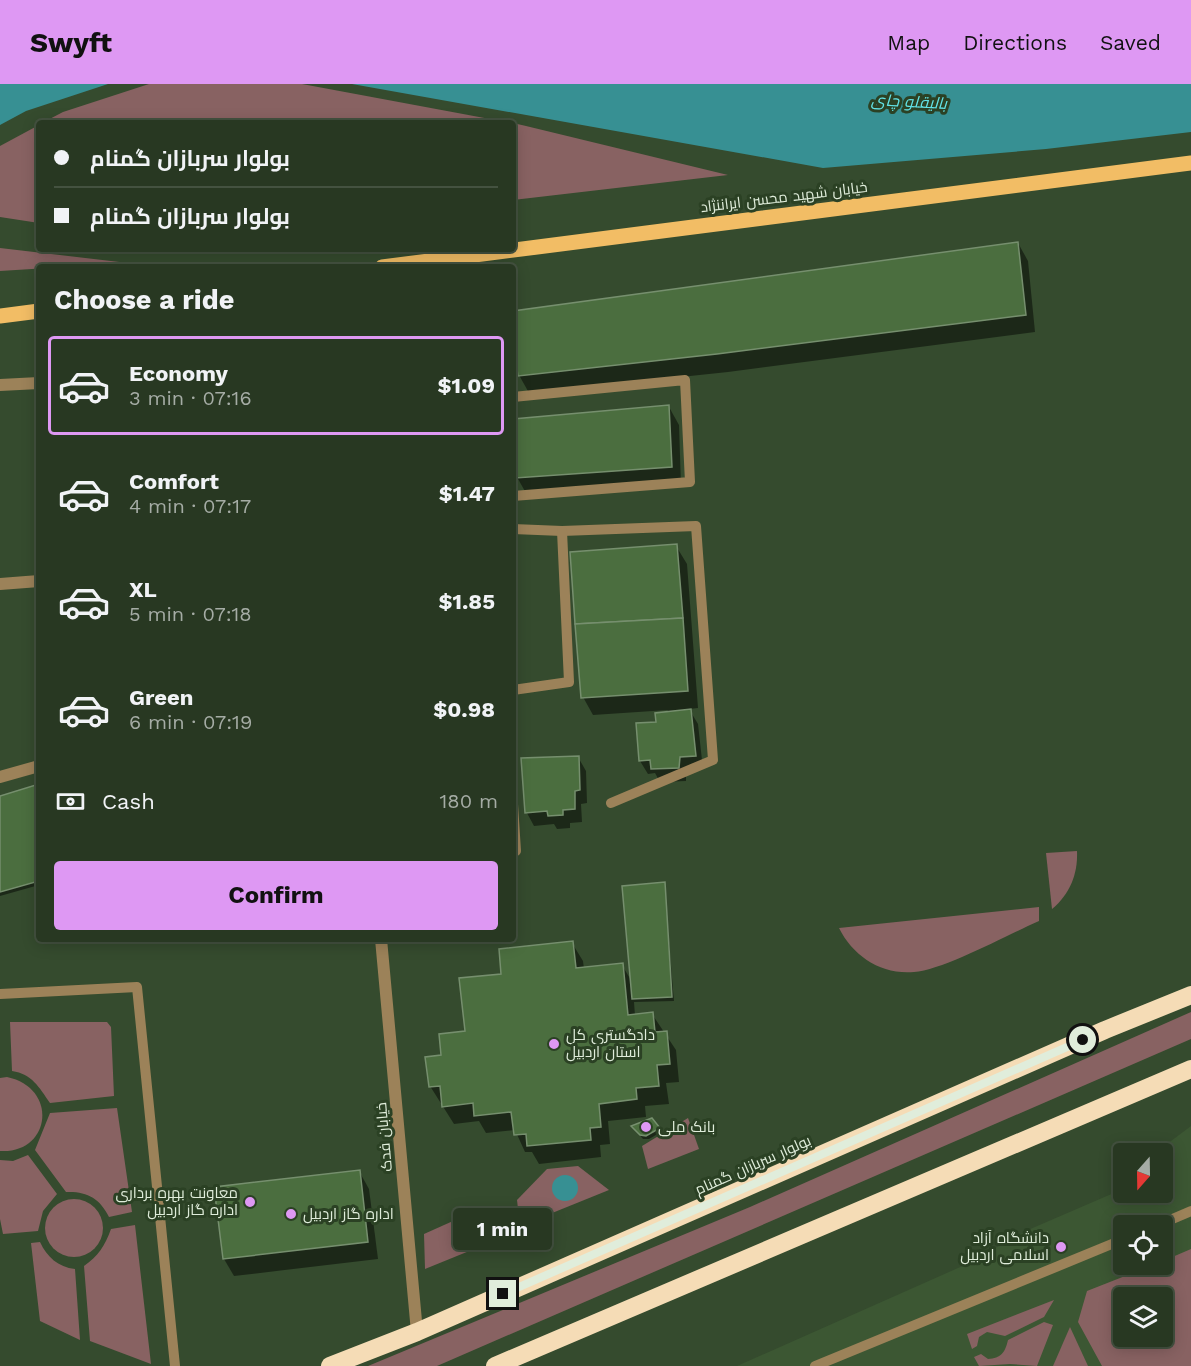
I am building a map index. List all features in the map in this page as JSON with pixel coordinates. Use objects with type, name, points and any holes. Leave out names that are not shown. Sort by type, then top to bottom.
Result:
[{"type":"highway","name":"بولوار سربازان گمنام","points":[[330,1366],[417,1332],[1105,1030],[1191,996]]},
{"type":"highway","points":[[495,1366],[1191,1069]]},
{"type":"main road","name":"خیابان شهید محسن ایراننژاد","points":[[516,250],[1191,163]]},
{"type":"main road","name":"خیابان شهید محسن ایراننژاد","points":[[405,264],[499,252]]},
{"type":"main road","points":[[0,316],[36,311]]},
{"type":"street","points":[[0,385],[36,383]]},
{"type":"street","points":[[0,584],[36,581]]},
{"type":"street","points":[[0,777],[36,767]]},
{"type":"street","name":"خیابان فدک","points":[[381,942],[417,1332]]},
{"type":"lane","points":[[516,397],[685,380],[690,482],[516,496]]},
{"type":"lane","points":[[516,529],[562,531],[696,526],[713,760],[611,803]]},
{"type":"lane","points":[[516,690],[569,682],[562,531]]},
{"type":"lane","points":[[0,994],[137,987],[175,1366]]},
{"type":"lane","points":[[1173,1219],[1191,1211]]},
{"type":"lane","points":[[816,1366],[1113,1244]]},
{"type":"shaded area","points":[[149,84],[302,84],[495,120],[48,120],[63,112]]},
{"type":"shaded area","points":[[516,124],[526,126],[728,175],[516,200]]},
{"type":"shaded area","points":[[36,127],[36,223],[0,217],[0,146]]},
{"type":"shaded area","points":[[0,248],[128,263],[36,264],[36,269],[0,271]]},
{"type":"shaded area","points":[[1077,851],[1072,883],[1064,897],[1052,909],[1046,853]]},
{"type":"shaded area","points":[[1039,907],[1039,921],[942,965],[914,972],[890,970],[869,962],[852,947],[839,928]]},
{"type":"shaded area","points":[[1191,1012],[1191,1039],[437,1366],[368,1366],[750,1207]]},
{"type":"shaded area","points":[[10,1022],[107,1022],[111,1027],[114,1096],[50,1103],[30,1078],[12,1071]]},
{"type":"shaded area","points":[[7,1077],[24,1083],[35,1094],[41,1106],[42,1119],[38,1132],[30,1142],[17,1149],[0,1151],[0,1078]]},
{"type":"shaded area","points":[[117,1108],[132,1212],[109,1217],[97,1200],[92,1197],[86,1194],[66,1192],[35,1150],[50,1113]]},
{"type":"shaded area","points":[[688,1118],[699,1149],[648,1169],[642,1146]]},
{"type":"shaded area","name":"دانشگاه آزاد اسلامی اردبیل","points":[[1191,1126],[1191,1366],[737,1366],[967,1264],[1028,1230],[1113,1193],[1113,1203],[1173,1203],[1173,1143],[1168,1143]]},
{"type":"shaded area","points":[[28,1155],[57,1194],[43,1211],[38,1231],[3,1234],[0,1219],[0,1160],[13,1161]]},
{"type":"shaded area","points":[[578,1166],[609,1190],[520,1226],[517,1200],[547,1169]]},
{"type":"shaded area","points":[[68,1199],[80,1199],[95,1207],[103,1222],[103,1234],[95,1249],[80,1257],[68,1257],[53,1249],[45,1234],[45,1222],[53,1207]]},
{"type":"shaded area","points":[[482,1208],[484,1245],[425,1269],[424,1234]]},
{"type":"shaded area","points":[[135,1225],[151,1364],[90,1341],[84,1266],[100,1250],[111,1229]]},
{"type":"shaded area","points":[[40,1242],[54,1260],[63,1266],[75,1269],[80,1340],[40,1321],[31,1243]]},
{"type":"shaded area","points":[[1191,1249],[1191,1366],[1102,1366],[1078,1322],[1087,1291],[1128,1275],[1173,1275],[1173,1257]]},
{"type":"shaded area","points":[[1054,1300],[1044,1317],[1005,1336],[987,1332],[979,1337],[977,1346],[972,1349],[967,1334]]},
{"type":"shaded area","points":[[1044,1322],[1053,1325],[1037,1366],[1010,1364],[979,1366],[974,1357],[981,1354],[988,1359],[999,1356],[1004,1351],[1008,1340]]},
{"type":"shaded area","points":[[1070,1327],[1088,1366],[1053,1366]]},
{"type":"water","points":[[0,84],[108,84],[26,111],[0,125]]},
{"type":"water","name":"بالیقلو چای","points":[[352,84],[1191,84],[1191,132],[1046,149],[823,168]]},
{"type":"water","points":[[565,1175],[574,1179],[578,1188],[574,1197],[565,1201],[556,1197],[552,1188],[556,1179]]},
{"type":"building","points":[[1018,242],[1026,315],[717,354],[518,376],[516,311]]},
{"type":"building","points":[[669,405],[672,467],[516,478],[516,419]]},
{"type":"building","points":[[677,544],[683,618],[575,624],[570,552]]},
{"type":"building","points":[[683,618],[688,691],[581,698],[575,624]]},
{"type":"building","points":[[691,709],[696,756],[680,757],[679,768],[651,769],[650,760],[639,761],[636,723],[656,722],[655,713]]},
{"type":"building","points":[[579,756],[580,790],[575,791],[575,809],[563,810],[563,815],[548,816],[547,811],[525,813],[521,758]]},
{"type":"building","points":[[36,785],[36,882],[0,892],[0,796]]},
{"type":"building","points":[[665,882],[672,997],[632,999],[622,886]]},
{"type":"building","name":"دادگستری کل استان اردبیل","points":[[573,941],[576,968],[623,963],[628,1015],[653,1012],[655,1032],[667,1031],[670,1064],[657,1065],[659,1086],[636,1088],[637,1099],[599,1104],[601,1127],[590,1128],[591,1140],[527,1146],[526,1134],[514,1135],[511,1112],[474,1116],[473,1103],[442,1107],[440,1086],[429,1087],[425,1057],[441,1055],[439,1034],[465,1031],[459,978],[501,974],[499,949]]},
{"type":"building","name":"بانک ملی","points":[[652,1118],[660,1128],[646,1136],[640,1135],[631,1126]]},
{"type":"building","name":"اداره گاز اردبیل","points":[[360,1170],[368,1242],[223,1259],[214,1187]]},
{"type":"place","name":"دادگستری کل استان اردبیل","points":[[554,1044]]},
{"type":"place","name":"بانک ملی","points":[[646,1127]]},
{"type":"place","name":"معاونت بهره برداری اداره گاز اردبیل","points":[[250,1202]]},
{"type":"place","name":"اداره گاز اردبیل","points":[[291,1214]]},
{"type":"place","name":"دانشگاه آزاد اسلامی اردبیل","points":[[1061,1247]]},
{"type":"route","points":[[503,1294],[1083,1040]]}]
